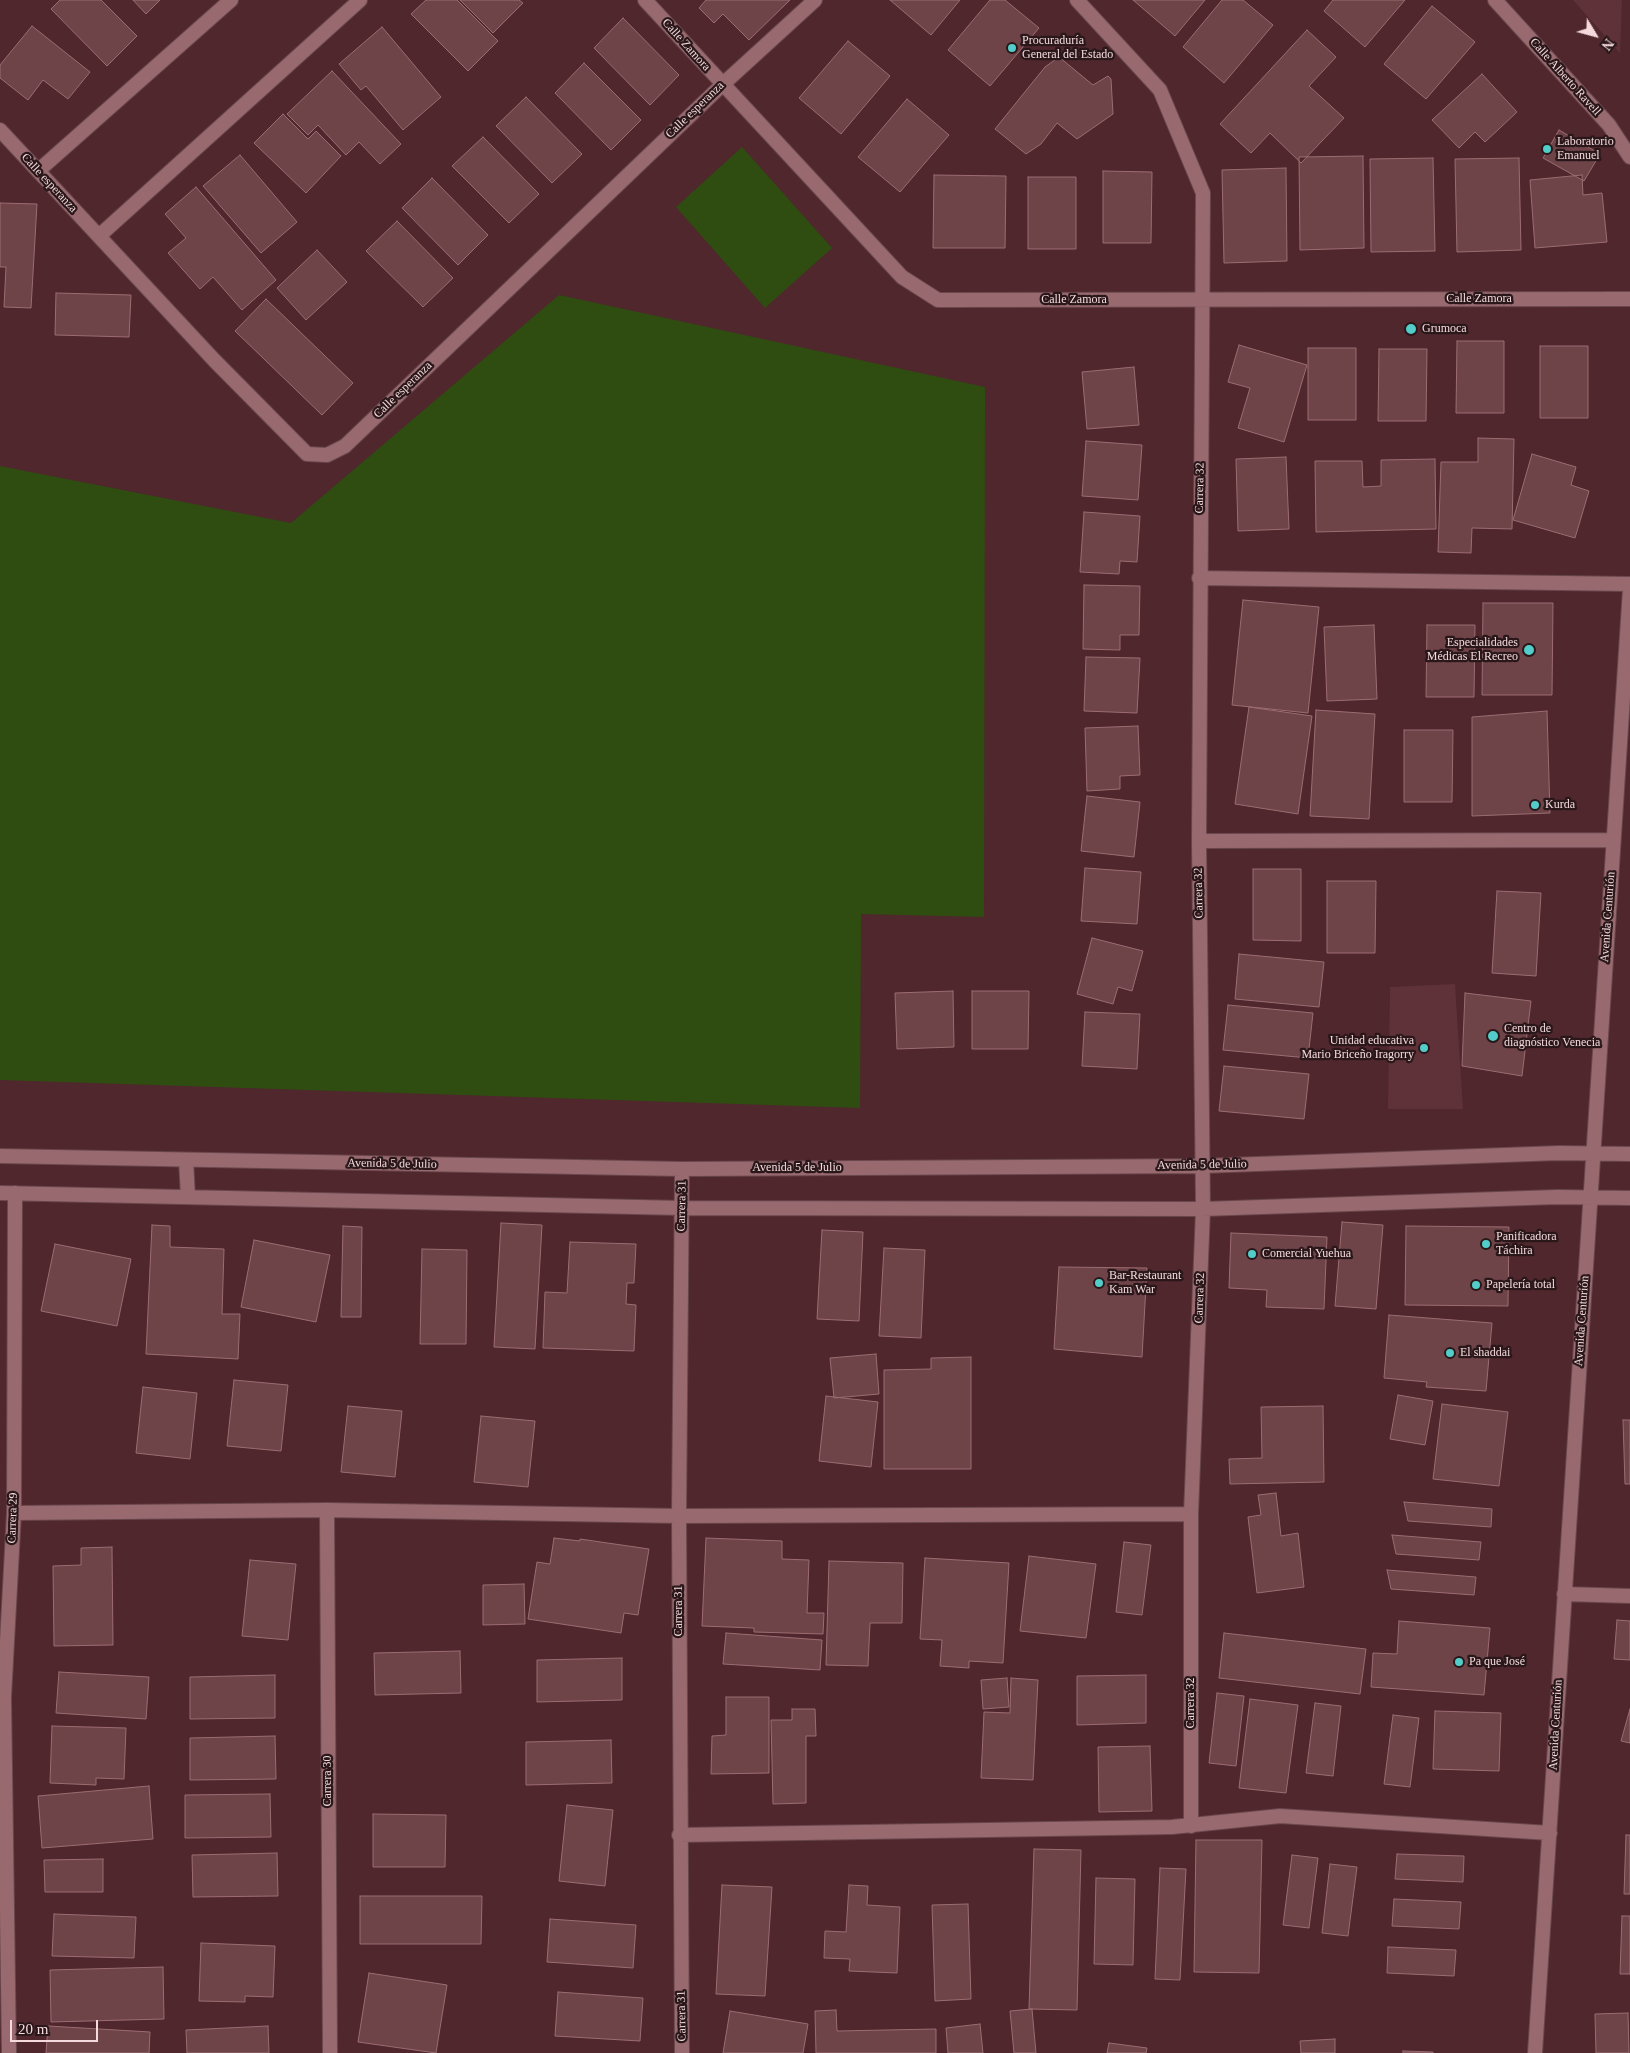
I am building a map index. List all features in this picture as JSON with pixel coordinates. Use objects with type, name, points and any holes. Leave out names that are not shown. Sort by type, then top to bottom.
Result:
[{"type":"street","points":[[38,172],[231,0]]},
{"type":"street","points":[[98,236],[360,0]]},
{"type":"street","name":"Calle Zamora","points":[[645,0],[902,278],[938,300],[1630,299]]},
{"type":"street","name":"Calle esperanza","points":[[1,133],[214,360],[306,454],[327,455],[345,446],[722,84],[815,0]]},
{"type":"street","name":"Carrera 32","points":[[1077,0],[1160,90],[1203,192],[1199,578],[1199,841],[1203,1209],[1191,1514],[1191,1826]]},
{"type":"street","name":"Calle Alberto Ravell","points":[[1495,0],[1609,125],[1630,158]]},
{"type":"street","points":[[1199,578],[1630,584]]},
{"type":"street","name":"Avenida Centurión","points":[[1535,2053],[1630,589]]},
{"type":"street","points":[[1199,841],[1613,840]]},
{"type":"street","name":"Avenida 5 de Julio","points":[[0,1156],[682,1169],[1202,1166],[1559,1153],[1630,1154]]},
{"type":"street","points":[[186,1160],[188,1197]]},
{"type":"street","name":"Carrera 31","points":[[682,1169],[679,1516],[679,1835],[682,2053]]},
{"type":"street","points":[[0,1192],[681,1208],[1203,1209],[1630,1198]]},
{"type":"street","name":"Carrera 29","points":[[9,2053],[2,1697],[14,1513],[15,1193]]},
{"type":"street","points":[[14,1513],[327,1510],[679,1516],[1191,1514]]},
{"type":"street","name":"Carrera 30","points":[[327,1510],[330,2053]]},
{"type":"street","points":[[1564,1594],[1630,1596]]},
{"type":"street","points":[[679,1835],[1191,1826],[1280,1816],[1550,1833]]},
{"type":"shaded area","points":[[1573,0],[1622,0],[1620,53]]},
{"type":"shaded area","name":"Unidad educativa Mario Briceño Iragorry","points":[[1455,984],[1463,1109],[1388,1109],[1390,987]]},
{"type":"green space","points":[[742,147],[832,248],[765,308],[676,207]]},
{"type":"green space","points":[[559,295],[985,387],[984,917],[861,914],[860,1108],[0,1080],[0,466],[291,523]]},
{"type":"building","points":[[60,0],[101,0],[137,36],[107,66],[51,9]]},
{"type":"building","points":[[133,0],[160,0],[146,14]]},
{"type":"building","points":[[426,0],[457,0],[498,41],[468,71],[411,14]]},
{"type":"building","points":[[460,0],[519,0],[523,3],[493,33]]},
{"type":"building","points":[[706,0],[790,0],[749,40],[723,14],[714,23],[699,8]]},
{"type":"building","points":[[890,0],[960,0],[931,35]]},
{"type":"building","points":[[990,0],[1005,0],[1039,28],[990,86],[948,50]]},
{"type":"building","points":[[1133,0],[1205,0],[1175,36]]},
{"type":"building","points":[[1222,0],[1243,0],[1273,25],[1224,83],[1183,47]]},
{"type":"building","points":[[1333,0],[1405,0],[1365,47],[1324,11]]},
{"type":"building","points":[[1432,6],[1475,42],[1426,99],[1384,64]]},
{"type":"building","points":[[623,18],[679,75],[650,105],[594,48]]},
{"type":"building","points":[[32,26],[90,72],[68,99],[43,80],[28,100],[0,78],[0,65]]},
{"type":"building","points":[[382,27],[441,97],[403,130],[366,86],[361,90],[339,64]]},
{"type":"building","points":[[1307,30],[1336,57],[1309,86],[1344,118],[1301,163],[1270,133],[1251,153],[1220,124]]},
{"type":"building","points":[[848,41],[890,76],[841,134],[799,98]]},
{"type":"building","points":[[1059,57],[1093,85],[1108,76],[1111,79],[1113,114],[1077,139],[1057,123],[1041,144],[1026,154],[995,129],[1045,67]]},
{"type":"building","points":[[584,63],[641,120],[611,150],[555,93]]},
{"type":"building","points":[[332,71],[401,144],[380,164],[359,142],[346,155],[318,125],[308,135],[287,114]]},
{"type":"building","points":[[1482,74],[1517,112],[1485,142],[1475,132],[1459,148],[1432,120]]},
{"type":"building","points":[[526,97],[582,154],[552,183],[496,126]]},
{"type":"building","points":[[907,99],[949,135],[900,192],[858,157]]},
{"type":"building","points":[[283,114],[308,139],[316,131],[341,156],[306,193],[254,143]]},
{"type":"building","points":[[1559,130],[1600,154],[1584,181],[1543,158]]},
{"type":"building","points":[[483,137],[539,194],[509,223],[452,166]]},
{"type":"building","points":[[240,155],[297,222],[261,253],[203,186]]},
{"type":"building","points":[[1363,156],[1364,248],[1300,250],[1299,157]]},
{"type":"building","points":[[1433,158],[1435,251],[1371,252],[1370,159]]},
{"type":"building","points":[[1519,158],[1521,250],[1457,252],[1455,159]]},
{"type":"building","points":[[1286,168],[1287,261],[1224,263],[1222,170]]},
{"type":"building","points":[[1103,171],[1152,172],[1151,243],[1103,243]]},
{"type":"building","points":[[934,175],[1006,176],[1005,248],[933,248]]},
{"type":"building","points":[[1582,175],[1583,195],[1602,193],[1607,242],[1535,248],[1530,180]]},
{"type":"building","points":[[1028,177],[1076,177],[1076,249],[1028,249]]},
{"type":"building","points":[[432,178],[488,235],[458,265],[402,208]]},
{"type":"building","points":[[196,187],[276,280],[242,310],[213,277],[200,289],[168,253],[186,238],[165,214]]},
{"type":"building","points":[[0,203],[37,204],[31,308],[4,307],[6,267],[0,267]]},
{"type":"building","points":[[397,221],[453,278],[423,307],[366,251]]},
{"type":"building","points":[[317,250],[347,282],[306,320],[277,288]]},
{"type":"building","points":[[56,293],[131,295],[129,337],[55,335]]},
{"type":"building","points":[[266,299],[353,383],[322,415],[235,331]]},
{"type":"building","points":[[1457,341],[1504,341],[1504,413],[1456,413]]},
{"type":"building","points":[[1239,345],[1307,365],[1284,442],[1238,428],[1250,388],[1228,382]]},
{"type":"building","points":[[1540,346],[1588,346],[1588,418],[1540,418]]},
{"type":"building","points":[[1308,348],[1356,348],[1356,420],[1308,420]]},
{"type":"building","points":[[1379,349],[1427,349],[1426,421],[1378,421]]},
{"type":"building","points":[[1134,367],[1139,425],[1087,429],[1082,372]]},
{"type":"building","points":[[1478,438],[1514,439],[1512,529],[1472,528],[1471,553],[1438,552],[1441,462],[1478,462]]},
{"type":"building","points":[[1086,441],[1142,445],[1138,500],[1082,496]]},
{"type":"building","points":[[1532,454],[1576,467],[1571,485],[1589,491],[1575,538],[1513,520]]},
{"type":"building","points":[[1286,457],[1289,529],[1238,531],[1236,459]]},
{"type":"building","points":[[1435,459],[1436,529],[1316,532],[1315,461],[1362,461],[1363,487],[1381,486],[1381,460]]},
{"type":"building","points":[[1084,512],[1140,516],[1137,562],[1120,561],[1119,574],[1080,572]]},
{"type":"building","points":[[1084,585],[1140,586],[1139,635],[1120,635],[1120,650],[1083,649]]},
{"type":"building","points":[[1243,600],[1319,607],[1308,713],[1232,705]]},
{"type":"building","points":[[1483,603],[1553,603],[1552,695],[1482,695]]},
{"type":"building","points":[[1374,625],[1377,699],[1327,701],[1324,627]]},
{"type":"building","points":[[1427,625],[1475,625],[1474,697],[1426,697]]},
{"type":"building","points":[[1086,657],[1140,658],[1137,713],[1084,711]]},
{"type":"building","points":[[1249,707],[1312,716],[1298,814],[1235,804]]},
{"type":"building","points":[[1316,710],[1375,714],[1369,819],[1310,816]]},
{"type":"building","points":[[1547,711],[1550,813],[1472,816],[1472,717]]},
{"type":"building","points":[[1138,726],[1140,775],[1120,776],[1120,789],[1087,791],[1085,728]]},
{"type":"building","points":[[1404,730],[1453,730],[1452,802],[1404,802]]},
{"type":"building","points":[[1087,796],[1140,802],[1134,857],[1081,851]]},
{"type":"building","points":[[1085,868],[1141,872],[1137,924],[1081,921]]},
{"type":"building","points":[[1253,869],[1301,869],[1301,941],[1253,940]]},
{"type":"building","points":[[1327,881],[1376,881],[1375,953],[1327,953]]},
{"type":"building","points":[[1497,891],[1541,893],[1536,976],[1492,973]]},
{"type":"building","points":[[1092,938],[1143,951],[1132,991],[1118,987],[1113,1004],[1077,994]]},
{"type":"building","points":[[1239,954],[1324,962],[1319,1007],[1235,999]]},
{"type":"building","points":[[953,991],[954,1047],[897,1049],[895,993]]},
{"type":"building","points":[[972,991],[1029,991],[1028,1049],[972,1049]]},
{"type":"building","points":[[1465,993],[1531,1001],[1522,1076],[1462,1066]]},
{"type":"building","points":[[1228,1005],[1313,1013],[1308,1058],[1223,1050]]},
{"type":"building","points":[[1085,1012],[1140,1014],[1137,1069],[1082,1066]]},
{"type":"building","points":[[1224,1066],[1309,1074],[1304,1119],[1219,1111]]},
{"type":"building","points":[[1342,1222],[1383,1225],[1376,1309],[1335,1306]]},
{"type":"building","points":[[501,1223],[542,1225],[535,1349],[494,1347]]},
{"type":"building","points":[[152,1225],[170,1226],[170,1247],[224,1249],[222,1314],[240,1314],[238,1359],[146,1354]]},
{"type":"building","points":[[343,1226],[362,1227],[361,1317],[341,1317]]},
{"type":"building","points":[[1406,1226],[1509,1227],[1508,1306],[1405,1305]]},
{"type":"building","points":[[822,1230],[863,1232],[859,1321],[817,1319]]},
{"type":"building","points":[[1231,1233],[1327,1237],[1324,1309],[1266,1307],[1267,1290],[1229,1288]]},
{"type":"building","points":[[254,1240],[330,1255],[316,1322],[241,1307]]},
{"type":"building","points":[[570,1242],[636,1244],[634,1283],[627,1283],[626,1304],[636,1305],[634,1351],[543,1348],[545,1292],[567,1293]]},
{"type":"building","points":[[55,1244],[131,1259],[117,1326],[41,1311]]},
{"type":"building","points":[[884,1248],[925,1250],[921,1338],[879,1336]]},
{"type":"building","points":[[422,1249],[467,1250],[466,1344],[420,1344]]},
{"type":"building","points":[[1059,1267],[1147,1268],[1142,1357],[1054,1349]]},
{"type":"building","points":[[1389,1315],[1492,1323],[1486,1391],[1426,1387],[1427,1382],[1384,1378]]},
{"type":"building","points":[[876,1354],[879,1394],[834,1398],[830,1358]]},
{"type":"building","points":[[971,1357],[971,1469],[884,1469],[884,1370],[931,1369],[931,1358]]},
{"type":"building","points":[[234,1380],[288,1385],[281,1451],[227,1446]]},
{"type":"building","points":[[143,1387],[197,1393],[190,1459],[136,1453]]},
{"type":"building","points":[[1398,1395],[1433,1401],[1425,1445],[1390,1439]]},
{"type":"building","points":[[826,1396],[878,1402],[871,1467],[819,1461]]},
{"type":"building","points":[[1442,1404],[1508,1412],[1499,1486],[1433,1479]]},
{"type":"building","points":[[348,1406],[402,1411],[395,1477],[341,1472]]},
{"type":"building","points":[[1323,1406],[1324,1482],[1230,1484],[1229,1459],[1262,1458],[1261,1407]]},
{"type":"building","points":[[481,1416],[535,1421],[528,1487],[474,1482]]},
{"type":"building","points":[[1623,1420],[1630,1420],[1630,1484],[1625,1484]]},
{"type":"building","points":[[1276,1493],[1281,1536],[1298,1533],[1304,1587],[1257,1593],[1248,1517],[1261,1515],[1258,1495]]},
{"type":"building","points":[[1404,1502],[1492,1509],[1491,1527],[1408,1521]]},
{"type":"building","points":[[1392,1535],[1481,1542],[1479,1560],[1396,1554]]},
{"type":"building","points":[[554,1538],[580,1541],[580,1539],[649,1549],[638,1615],[624,1613],[621,1633],[528,1619],[537,1562],[550,1564]]},
{"type":"building","points":[[706,1538],[782,1541],[782,1559],[809,1560],[807,1613],[824,1613],[823,1634],[754,1632],[754,1628],[702,1626]]},
{"type":"building","points":[[1124,1542],[1151,1545],[1142,1615],[1116,1612]]},
{"type":"building","points":[[112,1547],[113,1645],[54,1646],[53,1566],[81,1565],[81,1548]]},
{"type":"building","points":[[1029,1556],[1096,1564],[1086,1638],[1020,1631]]},
{"type":"building","points":[[925,1558],[1009,1563],[1003,1663],[969,1661],[969,1668],[940,1666],[942,1640],[920,1639]]},
{"type":"building","points":[[250,1560],[296,1564],[288,1640],[242,1636]]},
{"type":"building","points":[[829,1561],[903,1563],[902,1623],[870,1623],[868,1666],[826,1665]]},
{"type":"building","points":[[1387,1570],[1476,1577],[1474,1595],[1391,1589]]},
{"type":"building","points":[[524,1584],[525,1624],[483,1625],[483,1585]]},
{"type":"building","points":[[1617,1620],[1630,1621],[1630,1660],[1614,1659]]},
{"type":"building","points":[[1399,1621],[1490,1628],[1484,1695],[1371,1687],[1373,1653],[1397,1654]]},
{"type":"building","points":[[726,1633],[822,1640],[820,1670],[723,1664]]},
{"type":"building","points":[[1224,1633],[1366,1649],[1360,1694],[1219,1678]]},
{"type":"building","points":[[460,1651],[461,1693],[375,1695],[374,1653]]},
{"type":"building","points":[[622,1658],[622,1700],[537,1702],[537,1660]]},
{"type":"building","points":[[59,1672],[149,1677],[146,1719],[56,1713]]},
{"type":"building","points":[[275,1675],[275,1718],[190,1719],[190,1677]]},
{"type":"building","points":[[1146,1675],[1146,1723],[1077,1725],[1077,1676]]},
{"type":"building","points":[[1007,1678],[1009,1707],[983,1709],[981,1680]]},
{"type":"building","points":[[1011,1678],[1038,1680],[1033,1780],[981,1778],[984,1712],[1010,1713]]},
{"type":"building","points":[[1217,1693],[1244,1696],[1236,1766],[1209,1763]]},
{"type":"building","points":[[726,1697],[769,1697],[769,1773],[711,1774],[712,1736],[726,1735]]},
{"type":"building","points":[[1250,1699],[1298,1705],[1286,1793],[1239,1788]]},
{"type":"building","points":[[1315,1703],[1341,1706],[1333,1776],[1306,1773]]},
{"type":"building","points":[[792,1709],[815,1709],[816,1736],[806,1736],[806,1803],[773,1804],[771,1720],[792,1720]]},
{"type":"building","points":[[1630,1709],[1630,1743],[1621,1741]]},
{"type":"building","points":[[1435,1711],[1501,1713],[1499,1771],[1433,1769]]},
{"type":"building","points":[[1393,1715],[1419,1718],[1410,1787],[1384,1784]]},
{"type":"building","points":[[52,1726],[126,1728],[124,1779],[96,1778],[96,1785],[50,1783]]},
{"type":"building","points":[[275,1736],[276,1779],[190,1780],[190,1738]]},
{"type":"building","points":[[611,1740],[612,1783],[526,1785],[526,1742]]},
{"type":"building","points":[[1150,1746],[1152,1811],[1099,1812],[1098,1747]]},
{"type":"building","points":[[149,1786],[153,1839],[42,1848],[38,1796]]},
{"type":"building","points":[[270,1794],[271,1837],[185,1838],[185,1795]]},
{"type":"building","points":[[567,1805],[613,1810],[605,1886],[559,1881]]},
{"type":"building","points":[[373,1814],[446,1815],[445,1867],[373,1867]]},
{"type":"building","points":[[1626,1835],[1630,1835],[1630,1894],[1624,1894]]},
{"type":"building","points":[[1196,1840],[1262,1840],[1259,1973],[1194,1972]]},
{"type":"building","points":[[1034,1849],[1081,1850],[1077,2010],[1029,2009]]},
{"type":"building","points":[[277,1853],[278,1896],[193,1897],[192,1855]]},
{"type":"building","points":[[1397,1854],[1464,1856],[1463,1882],[1395,1879]]},
{"type":"building","points":[[1292,1855],[1318,1858],[1309,1928],[1283,1925]]},
{"type":"building","points":[[103,1859],[103,1892],[45,1892],[44,1860]]},
{"type":"building","points":[[1330,1864],[1357,1867],[1348,1936],[1322,1933]]},
{"type":"building","points":[[1160,1868],[1186,1869],[1180,1980],[1155,1979]]},
{"type":"building","points":[[1096,1878],[1135,1879],[1133,1965],[1094,1964]]},
{"type":"building","points":[[722,1885],[772,1887],[765,1996],[716,1994]]},
{"type":"building","points":[[849,1885],[868,1886],[867,1905],[900,1907],[897,1973],[849,1971],[850,1959],[824,1958],[825,1931],[846,1932]]},
{"type":"building","points":[[360,1896],[482,1896],[481,1944],[360,1944]]},
{"type":"building","points":[[1394,1899],[1461,1902],[1459,1929],[1392,1926]]},
{"type":"building","points":[[968,1904],[971,1999],[935,2001],[932,1905]]},
{"type":"building","points":[[54,1914],[136,1917],[134,1958],[52,1956]]},
{"type":"building","points":[[1622,1916],[1630,1916],[1630,1974],[1620,1974]]},
{"type":"building","points":[[550,1919],[636,1925],[633,1968],[547,1962]]},
{"type":"building","points":[[201,1943],[275,1946],[273,1997],[245,1996],[245,2002],[199,2001]]},
{"type":"building","points":[[1388,1947],[1456,1950],[1454,1976],[1387,1973]]},
{"type":"building","points":[[163,1967],[164,2019],[51,2022],[50,1970]]},
{"type":"building","points":[[369,1973],[447,1985],[436,2053],[358,2042]]},
{"type":"building","points":[[558,1992],[643,1998],[640,2041],[555,2036]]},
{"type":"building","points":[[1032,2009],[1036,2053],[1014,2053],[1010,2011]]},
{"type":"building","points":[[836,2010],[837,2031],[936,2029],[936,2053],[816,2053],[815,2011]]},
{"type":"building","points":[[730,2011],[808,2024],[803,2053],[723,2053]]},
{"type":"building","points":[[1628,2013],[1629,2053],[1596,2053],[1595,2014]]},
{"type":"building","points":[[980,2024],[983,2053],[948,2053],[946,2028]]},
{"type":"building","points":[[48,2026],[150,2032],[149,2053],[46,2053]]},
{"type":"building","points":[[268,2026],[269,2053],[187,2053],[186,2030]]},
{"type":"building","points":[[1335,2039],[1335,2053],[1301,2053],[1300,2041]]},
{"type":"building","points":[[1109,2043],[1147,2048],[1146,2053],[1107,2053]]},
{"type":"building","points":[[1403,2051],[1433,2052],[1433,2053],[1403,2053]]},
{"type":"place","name":"Procuraduría General del Estado","points":[[1012,48]]},
{"type":"place","name":"Laboratorio Emanuel","points":[[1547,149]]},
{"type":"place","name":"Grumoca","points":[[1411,329]]},
{"type":"place","name":"Especialidades Médicas El Recreo","points":[[1529,650]]},
{"type":"place","name":"Kurda","points":[[1535,805]]},
{"type":"place","name":"Centro de diagnóstico Venecia","points":[[1493,1036]]},
{"type":"place","name":"Unidad educativa Mario Briceño Iragorry","points":[[1424,1048]]},
{"type":"place","name":"Panificadora Táchira","points":[[1486,1244]]},
{"type":"place","name":"Comercial Yuehua","points":[[1252,1254]]},
{"type":"place","name":"Bar-Restaurant Kam War","points":[[1099,1283]]},
{"type":"place","name":"Papelería total","points":[[1476,1285]]},
{"type":"place","name":"El shaddai","points":[[1450,1353]]},
{"type":"place","name":"Pa que José","points":[[1459,1662]]}]
